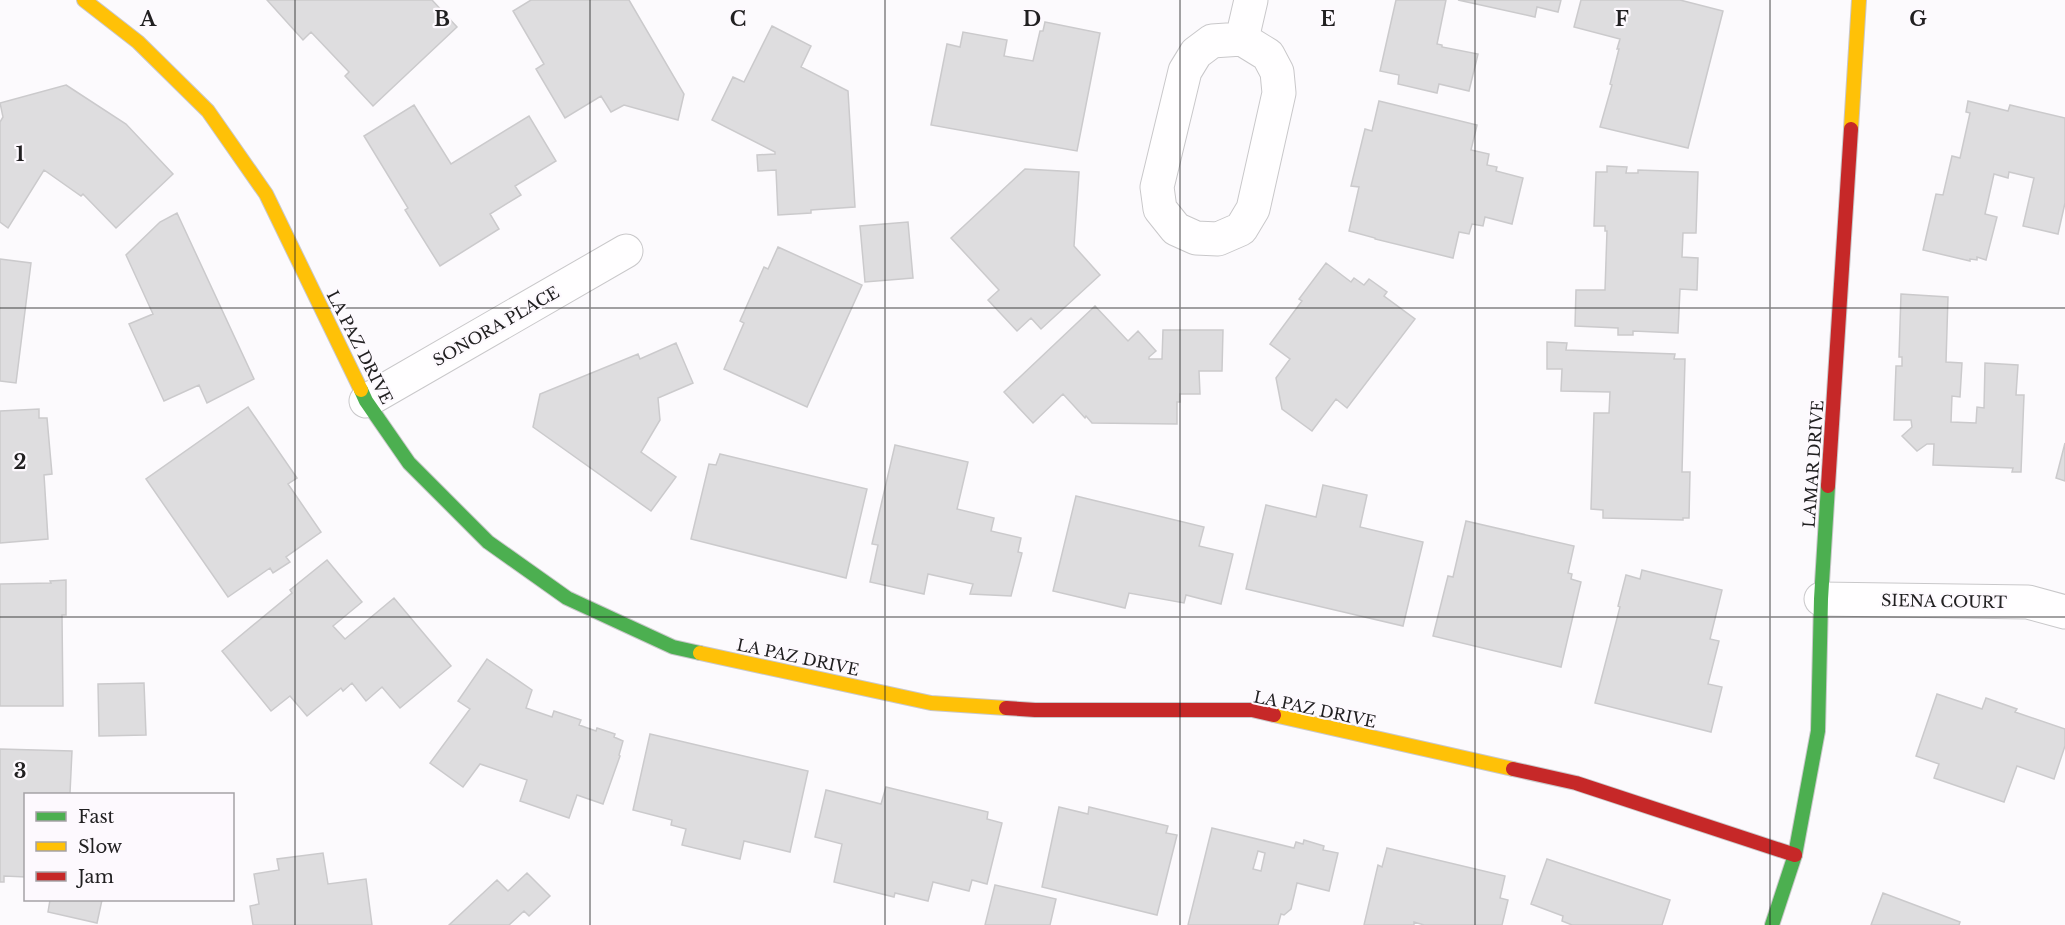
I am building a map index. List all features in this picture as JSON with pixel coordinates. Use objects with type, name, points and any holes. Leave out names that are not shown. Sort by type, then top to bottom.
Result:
[{"type":"street","name":"LA PAZ DRIVE","points":[[84,0],[138,42],[215,120],[266,194],[366,401],[409,463],[488,542],[567,598],[673,646],[931,703],[1035,710],[1252,710],[1576,783],[1795,855]]},
{"type":"street","points":[[1242,39],[1251,0]]},
{"type":"street","name":"LAMAR DRIVE","points":[[1772,925],[1795,855],[1818,731],[1821,599],[1858,0]]},
{"type":"street","points":[[1242,39],[1268,55],[1277,72],[1280,93],[1256,198],[1253,209],[1240,229],[1218,239],[1196,238],[1176,229],[1160,209],[1157,187],[1185,71],[1196,53],[1212,41],[1242,39]]},
{"type":"street","name":"SONORA PLACE","points":[[366,401],[626,251]]},
{"type":"street","name":"SIENA COURT","points":[[1821,599],[2028,602],[2065,612]]},
{"type":"building","points":[[267,0],[432,0],[457,27],[373,106],[345,76],[349,72],[311,32],[303,40]]},
{"type":"building","points":[[531,0],[629,0],[684,94],[678,120],[624,105],[611,112],[601,96],[565,118],[536,69],[544,64],[513,11]]},
{"type":"building","points":[[1396,0],[1446,0],[1437,44],[1478,54],[1469,91],[1439,84],[1437,93],[1398,84],[1399,75],[1380,71]]},
{"type":"building","points":[[1458,0],[1561,0],[1558,12],[1537,7],[1535,17]]},
{"type":"building","points":[[1581,0],[1680,0],[1723,11],[1688,148],[1600,127],[1612,85],[1610,84],[1620,39],[1574,27]]},
{"type":"building","points":[[1045,22],[1100,33],[1077,151],[931,125],[947,44],[960,47],[963,32],[1007,40],[1004,56],[1033,61],[1040,31],[1043,31]]},
{"type":"building","points":[[772,26],[811,46],[801,67],[848,91],[855,207],[778,215],[776,170],[758,171],[757,155],[775,154],[775,152],[712,120],[733,77],[744,82]]},
{"type":"building","points":[[66,85],[126,124],[173,174],[116,228],[83,194],[81,196],[44,170],[8,228],[0,222],[0,122],[3,117],[0,103]]},
{"type":"building","points":[[1379,101],[1477,125],[1471,150],[1489,154],[1487,165],[1497,167],[1496,171],[1523,178],[1512,224],[1485,217],[1483,226],[1472,224],[1469,234],[1459,232],[1453,258],[1349,231],[1359,187],[1351,186],[1365,129],[1372,131]]},
{"type":"building","points":[[1968,101],[2008,111],[2010,105],[2065,118],[2065,203],[2058,234],[2023,226],[2034,178],[2009,172],[2008,178],[1994,174],[1985,214],[1997,217],[1986,260],[1977,257],[1977,260],[1970,259],[1970,261],[1923,250],[1936,194],[1943,195],[1952,156],[1960,158],[1970,113],[1966,112]]},
{"type":"building","points":[[414,105],[451,164],[529,116],[556,161],[515,186],[521,195],[490,214],[499,229],[440,266],[405,210],[408,208],[364,136]]},
{"type":"building","points":[[1607,166],[1627,167],[1626,173],[1638,173],[1638,170],[1698,172],[1696,233],[1683,233],[1682,257],[1698,258],[1697,290],[1680,289],[1678,333],[1633,331],[1633,335],[1618,335],[1618,328],[1575,326],[1576,290],[1605,290],[1607,231],[1605,231],[1605,226],[1594,226],[1596,172],[1607,172]]},
{"type":"building","points":[[1025,169],[1079,172],[1074,246],[1100,275],[1041,329],[1031,318],[1017,331],[988,300],[999,290],[951,238]]},
{"type":"building","points":[[177,213],[254,379],[207,403],[199,385],[164,401],[129,324],[153,314],[126,255],[160,222]]},
{"type":"building","points":[[908,222],[913,278],[865,282],[860,226]]},
{"type":"building","points":[[778,247],[862,285],[807,407],[724,369],[744,323],[740,321],[764,267],[768,269]]},
{"type":"building","points":[[0,259],[31,263],[16,383],[0,381]]},
{"type":"building","points":[[1326,263],[1351,282],[1354,278],[1364,285],[1369,279],[1387,292],[1384,296],[1415,319],[1347,408],[1336,399],[1312,431],[1282,409],[1276,378],[1290,359],[1270,344],[1302,301],[1299,299]]},
{"type":"building","points":[[1901,294],[1948,297],[1946,362],[1962,363],[1960,397],[1952,396],[1951,422],[1976,423],[1977,407],[1984,408],[1985,363],[2018,365],[2016,395],[2024,395],[2021,472],[2012,472],[2013,468],[1933,465],[1934,444],[1927,444],[1917,451],[1902,436],[1912,427],[1911,420],[1894,420],[1896,366],[1902,366],[1902,357],[1899,357]]},
{"type":"building","points":[[1095,306],[1128,341],[1138,331],[1156,351],[1149,359],[1162,359],[1163,330],[1223,330],[1222,371],[1199,371],[1200,394],[1180,394],[1180,402],[1177,402],[1177,424],[1092,423],[1063,394],[1033,423],[1004,392]]},
{"type":"building","points":[[1547,342],[1567,343],[1566,350],[1675,354],[1674,359],[1685,359],[1682,472],[1690,472],[1689,518],[1683,518],[1683,520],[1603,518],[1603,510],[1591,509],[1594,413],[1609,413],[1610,392],[1561,391],[1562,369],[1547,369]]},
{"type":"building","points":[[676,343],[693,383],[658,398],[660,420],[641,452],[676,477],[651,511],[533,427],[540,394],[638,354],[640,359]]},
{"type":"building","points":[[248,407],[297,478],[288,484],[321,532],[286,557],[290,562],[273,573],[270,568],[228,597],[146,479]]},
{"type":"building","points":[[39,409],[39,418],[47,418],[52,474],[44,475],[48,539],[0,543],[0,411]]},
{"type":"building","points":[[2065,443],[2065,481],[2056,478]]},
{"type":"building","points":[[895,445],[968,462],[957,509],[994,518],[991,531],[1021,538],[1018,552],[1022,553],[1011,596],[970,594],[973,584],[928,574],[924,594],[870,582],[878,545],[872,544]]},
{"type":"building","points":[[720,454],[867,489],[846,578],[691,539],[709,464],[716,465]]},
{"type":"building","points":[[1323,485],[1367,495],[1360,527],[1423,542],[1403,626],[1246,589],[1266,505],[1316,517]]},
{"type":"building","points":[[1076,496],[1204,527],[1199,546],[1233,554],[1221,604],[1186,595],[1184,603],[1129,593],[1125,608],[1053,591]]},
{"type":"building","points":[[1466,521],[1574,546],[1568,573],[1572,574],[1571,579],[1581,582],[1561,667],[1433,636],[1448,576],[1453,577]]},
{"type":"building","points":[[327,560],[362,602],[333,626],[345,639],[394,598],[451,666],[400,708],[382,687],[366,701],[352,683],[343,691],[341,688],[307,716],[290,696],[271,711],[222,651],[292,593],[290,590]]},
{"type":"building","points":[[1642,570],[1722,590],[1710,639],[1719,641],[1708,684],[1722,687],[1711,732],[1595,703],[1626,575],[1640,579]]},
{"type":"building","points":[[66,580],[66,615],[62,615],[63,706],[0,706],[0,584],[51,583],[50,581]]},
{"type":"building","points":[[487,659],[532,690],[526,708],[552,717],[554,711],[581,720],[579,725],[615,734],[614,737],[623,741],[603,804],[577,795],[569,818],[520,801],[527,780],[480,764],[463,787],[430,763],[470,709],[458,701]]},
{"type":"building","points":[[144,683],[146,735],[99,736],[98,684]]},
{"type":"building","points":[[1937,694],[1982,709],[1986,698],[2017,709],[2015,712],[2065,729],[2065,746],[2054,779],[2017,766],[2004,802],[1934,778],[1939,764],[1916,756]]},
{"type":"building","points":[[650,734],[808,771],[790,852],[744,841],[740,859],[682,845],[686,829],[671,825],[672,820],[633,810]]},
{"type":"building","points":[[0,749],[72,751],[70,793],[24,793],[24,877],[4,876],[4,882],[0,882]]},
{"type":"building","points":[[886,787],[988,812],[987,819],[1002,823],[987,884],[972,880],[969,891],[933,882],[928,901],[895,893],[894,897],[834,882],[842,844],[815,837],[826,790],[881,804]]},
{"type":"building","points":[[1059,807],[1088,814],[1089,807],[1168,826],[1166,833],[1177,835],[1157,915],[1042,887]]},
{"type":"building","points":[[1212,828],[1294,848],[1296,842],[1303,844],[1304,840],[1324,846],[1323,850],[1338,853],[1329,891],[1297,883],[1291,909],[1284,915],[1281,914],[1278,925],[1188,925]],"holes":[[[1258,851],[1265,853],[1261,871],[1253,869]]]},
{"type":"building","points":[[1387,848],[1505,876],[1500,898],[1508,900],[1502,925],[1424,925],[1414,922],[1414,925],[1364,925],[1378,865],[1382,867]]},
{"type":"building","points":[[323,853],[328,884],[366,879],[372,925],[253,925],[250,906],[259,904],[254,874],[279,870],[277,859]]},
{"type":"building","points":[[1547,859],[1670,900],[1662,925],[1572,925],[1562,921],[1563,916],[1531,904]]},
{"type":"building","points":[[527,873],[550,896],[529,916],[524,911],[509,925],[449,925],[497,880],[508,891]]},
{"type":"building","points":[[995,885],[1056,899],[1050,925],[985,925]]},
{"type":"building","points":[[1883,893],[1960,922],[1959,925],[1871,925]]},
{"type":"building","points":[[50,901],[102,901],[97,923],[48,912]]},
{"type":"traffic: fast","points":[[361,390],[366,401],[409,463],[488,542],[567,598],[673,647],[700,653]]},
{"type":"traffic: fast","points":[[1772,925],[1795,855],[1818,731],[1821,599],[1828,486]]},
{"type":"traffic: slow","points":[[84,0],[138,42],[208,111],[266,194],[361,390]]},
{"type":"traffic: slow","points":[[1851,129],[1859,0]]},
{"type":"traffic: slow","points":[[700,653],[931,703],[1006,708]]},
{"type":"traffic: slow","points":[[1274,715],[1513,769]]},
{"type":"traffic: jam","points":[[1828,486],[1851,129]]},
{"type":"traffic: jam","points":[[1006,708],[1252,710],[1274,715]]},
{"type":"traffic: jam","points":[[1513,769],[1576,783],[1795,855]]}]
